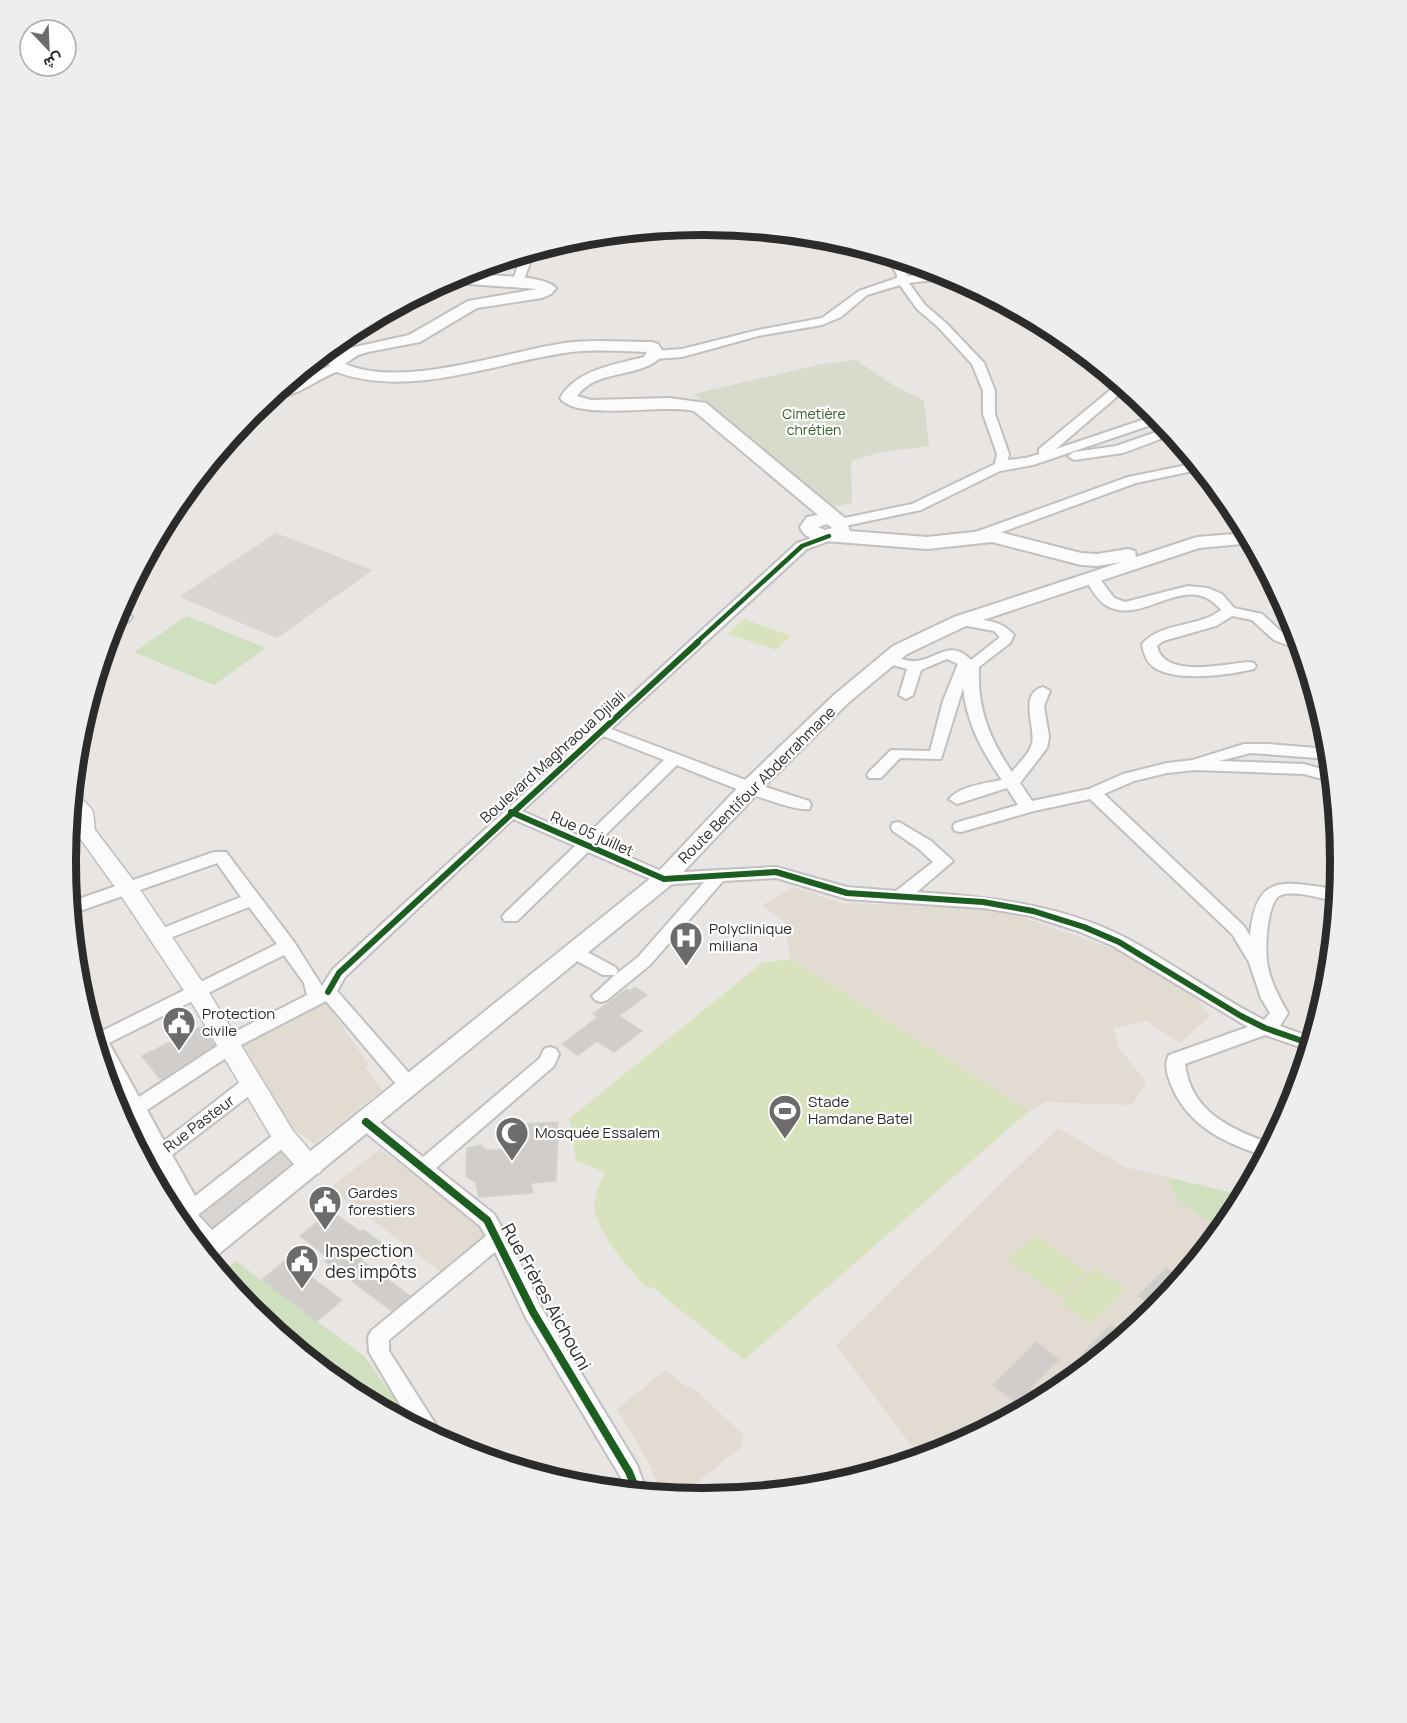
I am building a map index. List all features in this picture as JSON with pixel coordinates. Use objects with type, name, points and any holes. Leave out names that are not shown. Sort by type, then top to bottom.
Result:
[{"type":"main road","points":[[469,280],[543,285],[548,289],[537,295],[484,301],[468,306],[414,339],[352,352],[336,362],[338,367],[352,375],[378,378],[402,377],[534,352],[587,346],[646,346],[656,349],[655,355],[646,361],[589,379],[575,387],[568,398],[581,405],[663,402],[693,404],[710,414],[808,497],[836,528]]},
{"type":"main road","points":[[807,533],[808,497]]},
{"type":"main road","points":[[807,533],[823,518],[836,528],[891,540],[927,543],[978,536],[1008,539],[1064,556],[1097,560],[1197,543],[1241,539]]},
{"type":"main road","name":"Route Bentifour Abderrahmane","points":[[210,1247],[664,879],[750,788],[841,699],[887,659],[900,650],[961,621],[1197,543]]},
{"type":"street","points":[[518,283],[526,261]]},
{"type":"street","points":[[897,266],[903,275],[902,280],[921,307],[942,325],[978,363],[989,391],[989,414],[1003,454],[1001,466]]},
{"type":"street","points":[[655,355],[677,354],[757,333],[827,320],[840,313],[851,301],[866,292],[902,280],[930,277]]},
{"type":"street","points":[[292,389],[302,386],[327,370],[338,367]]},
{"type":"street","points":[[836,528],[916,507],[1001,466],[1047,451],[1117,390]]},
{"type":"street","points":[[1017,464],[1150,421]]},
{"type":"street","points":[[1001,466],[1054,461],[1083,454],[1118,450],[1162,434]]},
{"type":"street","points":[[978,536],[1133,480],[1191,468]]},
{"type":"street","name":"Boulevard Maghraoua Djilali","points":[[322,995],[339,973],[807,533]]},
{"type":"street","points":[[1092,578],[1109,602],[1117,605],[1136,603],[1185,591],[1200,591],[1220,599],[1229,611],[1257,617],[1279,637],[1290,642]]},
{"type":"street","points":[[1229,611],[1217,620],[1157,638],[1149,644],[1149,651],[1160,667],[1168,670],[1249,666]]},
{"type":"street","points":[[961,621],[998,627],[1007,635],[1005,640],[972,666],[970,681],[978,729],[1028,807]]},
{"type":"street","points":[[875,775],[896,753],[936,756],[964,660],[954,654],[944,654],[915,666],[887,659]]},
{"type":"street","points":[[906,694],[915,666]]},
{"type":"street","points":[[957,799],[979,790],[1012,782],[1039,748],[1041,737],[1036,706],[1043,691]]},
{"type":"street","points":[[600,730],[750,788],[803,805]]},
{"type":"street","points":[[1193,766],[1224,754],[1257,747],[1294,754],[1321,754]]},
{"type":"street","points":[[511,917],[676,758]]},
{"type":"street","points":[[961,827],[1028,807],[1093,794],[1128,777],[1167,768],[1193,766],[1305,769],[1324,774]]},
{"type":"street","points":[[1093,794],[1238,930],[1258,962],[1270,998],[1279,1013],[1276,1020],[1265,1028],[1175,1060],[1175,1073],[1181,1090],[1195,1112],[1230,1135],[1261,1147]]},
{"type":"street","points":[[77,833],[83,812],[79,808]]},
{"type":"street","name":"Rue 05 juillet","points":[[511,812],[664,879]]},
{"type":"street","points":[[898,898],[945,861],[939,859],[926,845],[899,827]]},
{"type":"street","points":[[77,834],[128,889],[230,1043],[251,1084],[284,1137],[311,1166]]},
{"type":"street","points":[[78,906],[220,856],[322,995],[409,1086]]},
{"type":"street","points":[[664,879],[776,872],[847,893],[983,902],[1033,911],[1084,927],[1119,942],[1265,1028],[1304,1041]]},
{"type":"street","points":[[601,996],[644,962],[719,875]]},
{"type":"street","points":[[1258,962],[1263,907],[1269,896],[1275,891],[1286,890],[1329,894]]},
{"type":"street","points":[[159,936],[252,899]]},
{"type":"street","points":[[101,1034],[197,992],[288,946]]},
{"type":"street","points":[[574,952],[609,971]]},
{"type":"street","points":[[304,969],[339,973]]},
{"type":"street","points":[[129,1113],[223,1051],[230,1043],[322,995]]},
{"type":"street","points":[[422,1169],[548,1061],[550,1054]]},
{"type":"street","name":"Rue Pasteur","points":[[153,1159],[251,1084]]},
{"type":"street","points":[[132,1118],[153,1159],[187,1200],[183,1212]]},
{"type":"street","name":"Rue Frères Aichouni","points":[[366,1122],[487,1220],[533,1312],[630,1472],[634,1484]]},
{"type":"street","points":[[185,1215],[284,1137]]},
{"type":"street","points":[[421,1421],[384,1362],[379,1352],[378,1337],[498,1238]]},
{"type":"shaded area","points":[[276,533],[373,570],[277,638],[179,597]]},
{"type":"shaded area","points":[[793,887],[841,903],[971,907],[1016,915],[1122,952],[1193,995],[1210,1016],[1180,1043],[1147,1021],[1113,1028],[1120,1049],[1146,1082],[1132,1105],[1045,1102],[1029,1111],[791,959],[784,921],[762,905]]},
{"type":"shaded area","points":[[324,1000],[369,1065],[365,1067],[382,1090],[314,1144],[288,1124],[267,1084],[238,1044]]},
{"type":"shaded area","points":[[135,1114],[156,1152],[151,1156],[141,1139],[131,1117]]},
{"type":"shaded area","points":[[1058,1128],[1125,1167],[1235,1194],[1201,1243],[1175,1275],[1117,1333],[1052,1383],[981,1424],[943,1441],[915,1451],[836,1345]]},
{"type":"shaded area","points":[[380,1149],[458,1208],[489,1236],[444,1274],[330,1188]]},
{"type":"shaded area","points":[[281,1151],[296,1166],[203,1239],[190,1220]]},
{"type":"shaded area","points":[[665,1370],[682,1384],[697,1391],[744,1436],[740,1448],[690,1488],[659,1487],[648,1461],[617,1409]]},
{"type":"green space","name":"Cimetière chrétien","points":[[856,360],[893,385],[924,401],[929,446],[877,453],[851,461],[852,503],[833,507],[694,394],[822,364]]},
{"type":"green space","points":[[187,616],[266,648],[214,685],[134,652]]},
{"type":"green space","points":[[744,619],[791,636],[776,650],[728,634]]},
{"type":"green space","name":"Stade Hamdane Batel","points":[[791,959],[1029,1111],[744,1360],[655,1288],[644,1286],[611,1245],[598,1221],[595,1209],[595,1198],[605,1172],[576,1161],[569,1119],[762,963]]},
{"type":"green space","points":[[1166,1177],[1235,1194],[1214,1225],[1178,1200]]},
{"type":"green space","points":[[1035,1235],[1087,1272],[1060,1297],[1008,1260]]},
{"type":"green space","points":[[1207,1235],[1188,1259],[1183,1258]]},
{"type":"green space","points":[[236,1261],[365,1357],[404,1412],[355,1383],[322,1359],[260,1305],[227,1269]]},
{"type":"green space","points":[[1095,1268],[1126,1289],[1091,1324],[1060,1302]]},
{"type":"building","points":[[635,987],[647,995],[619,1016],[642,1031],[614,1052],[597,1041],[578,1055],[562,1044],[598,1017],[593,1014],[627,989],[630,991]]},
{"type":"building","name":"Protection civile","points":[[203,1026],[214,1045],[161,1080],[142,1056]]},
{"type":"building","name":"Mosquée Essalem","points":[[558,1122],[556,1181],[531,1183],[533,1193],[479,1197],[476,1183],[466,1176],[467,1148],[480,1145],[487,1150],[504,1150],[505,1125]]},
{"type":"building","points":[[331,1211],[360,1232],[363,1230],[382,1243],[361,1260],[410,1296],[392,1311],[325,1261],[329,1258],[300,1236]]},
{"type":"building","name":"Inspection des impôts","points":[[287,1259],[342,1300],[317,1321],[262,1280]]},
{"type":"building","points":[[1166,1268],[1176,1274],[1149,1303],[1138,1296]]},
{"type":"building","points":[[1111,1325],[1120,1331],[1088,1357],[1083,1353]]},
{"type":"building","points":[[1036,1342],[1059,1359],[1030,1389],[1035,1393],[1018,1404],[993,1385]]},
{"type":"cycle path","points":[[328,992],[339,973],[802,546],[829,536]]},
{"type":"cycle path","points":[[511,812],[664,879],[776,872],[847,893],[983,902],[1033,911],[1084,927],[1119,942],[1241,1016],[1265,1028],[1304,1041]]},
{"type":"cycle path","points":[[366,1122],[487,1220],[533,1312],[629,1472],[634,1484]]},
{"type":"place","name":"Polyclinique miliana","points":[[686,967]]},
{"type":"place","name":"Protection civile","points":[[179,1052]]},
{"type":"place","name":"Stade Hamdane Batel","points":[[785,1140]]},
{"type":"place","name":"Mosquée Essalem","points":[[512,1162]]},
{"type":"place","name":"Gardes forestiers","points":[[325,1231]]},
{"type":"place","name":"Inspection des impôts","points":[[302,1290]]}]
